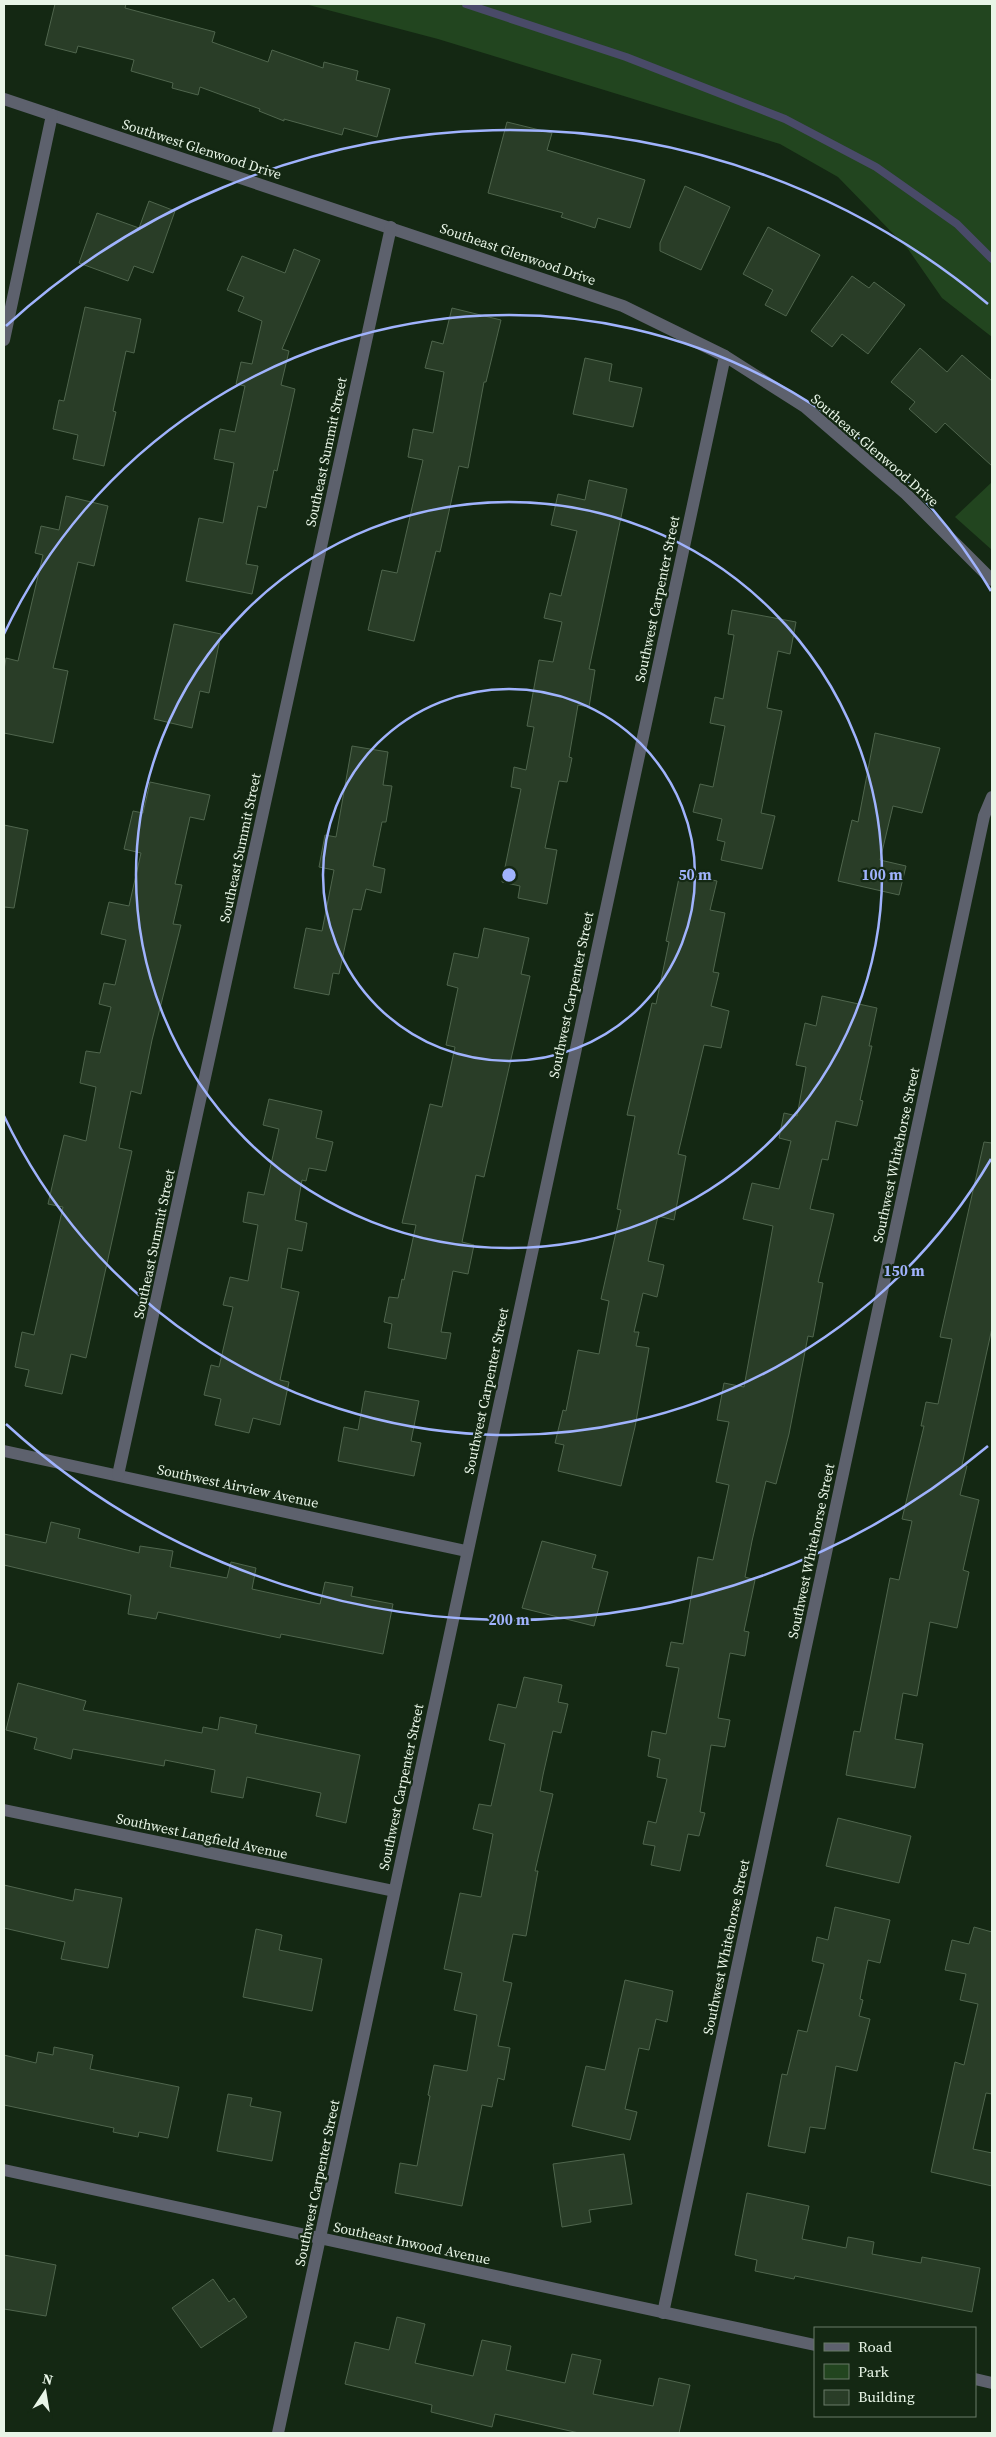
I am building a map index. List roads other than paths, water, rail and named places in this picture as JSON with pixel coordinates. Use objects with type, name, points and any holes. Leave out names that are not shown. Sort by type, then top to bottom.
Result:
[{"type":"street","name":"Southwest Glenwood Drive","points":[[4,99],[390,227]]},
{"type":"street","points":[[4,340],[52,115]]},
{"type":"street","name":"Southeast Glenwood Drive","points":[[390,227],[623,306],[725,356],[805,407],[906,494],[992,580]]},
{"type":"street","name":"Southeast Summit Street","points":[[118,1476],[390,227]]},
{"type":"street","name":"Southwest Carpenter Street","points":[[278,2433],[466,1551],[725,356]]},
{"type":"street","name":"Southwest Whitehorse Street","points":[[663,2313],[984,816],[992,797]]},
{"type":"street","name":"Southwest Airview Avenue","points":[[4,1451],[466,1551]]},
{"type":"street","name":"Southwest Langfield Avenue","points":[[4,1810],[394,1891]]},
{"type":"street","name":"Southeast Inwood Avenue","points":[[4,2170],[814,2345]]},
{"type":"street","points":[[976,2379],[992,2383]]},
{"type":"waterway","points":[[466,4],[626,57],[785,119],[876,167],[957,224],[992,259]]}]
